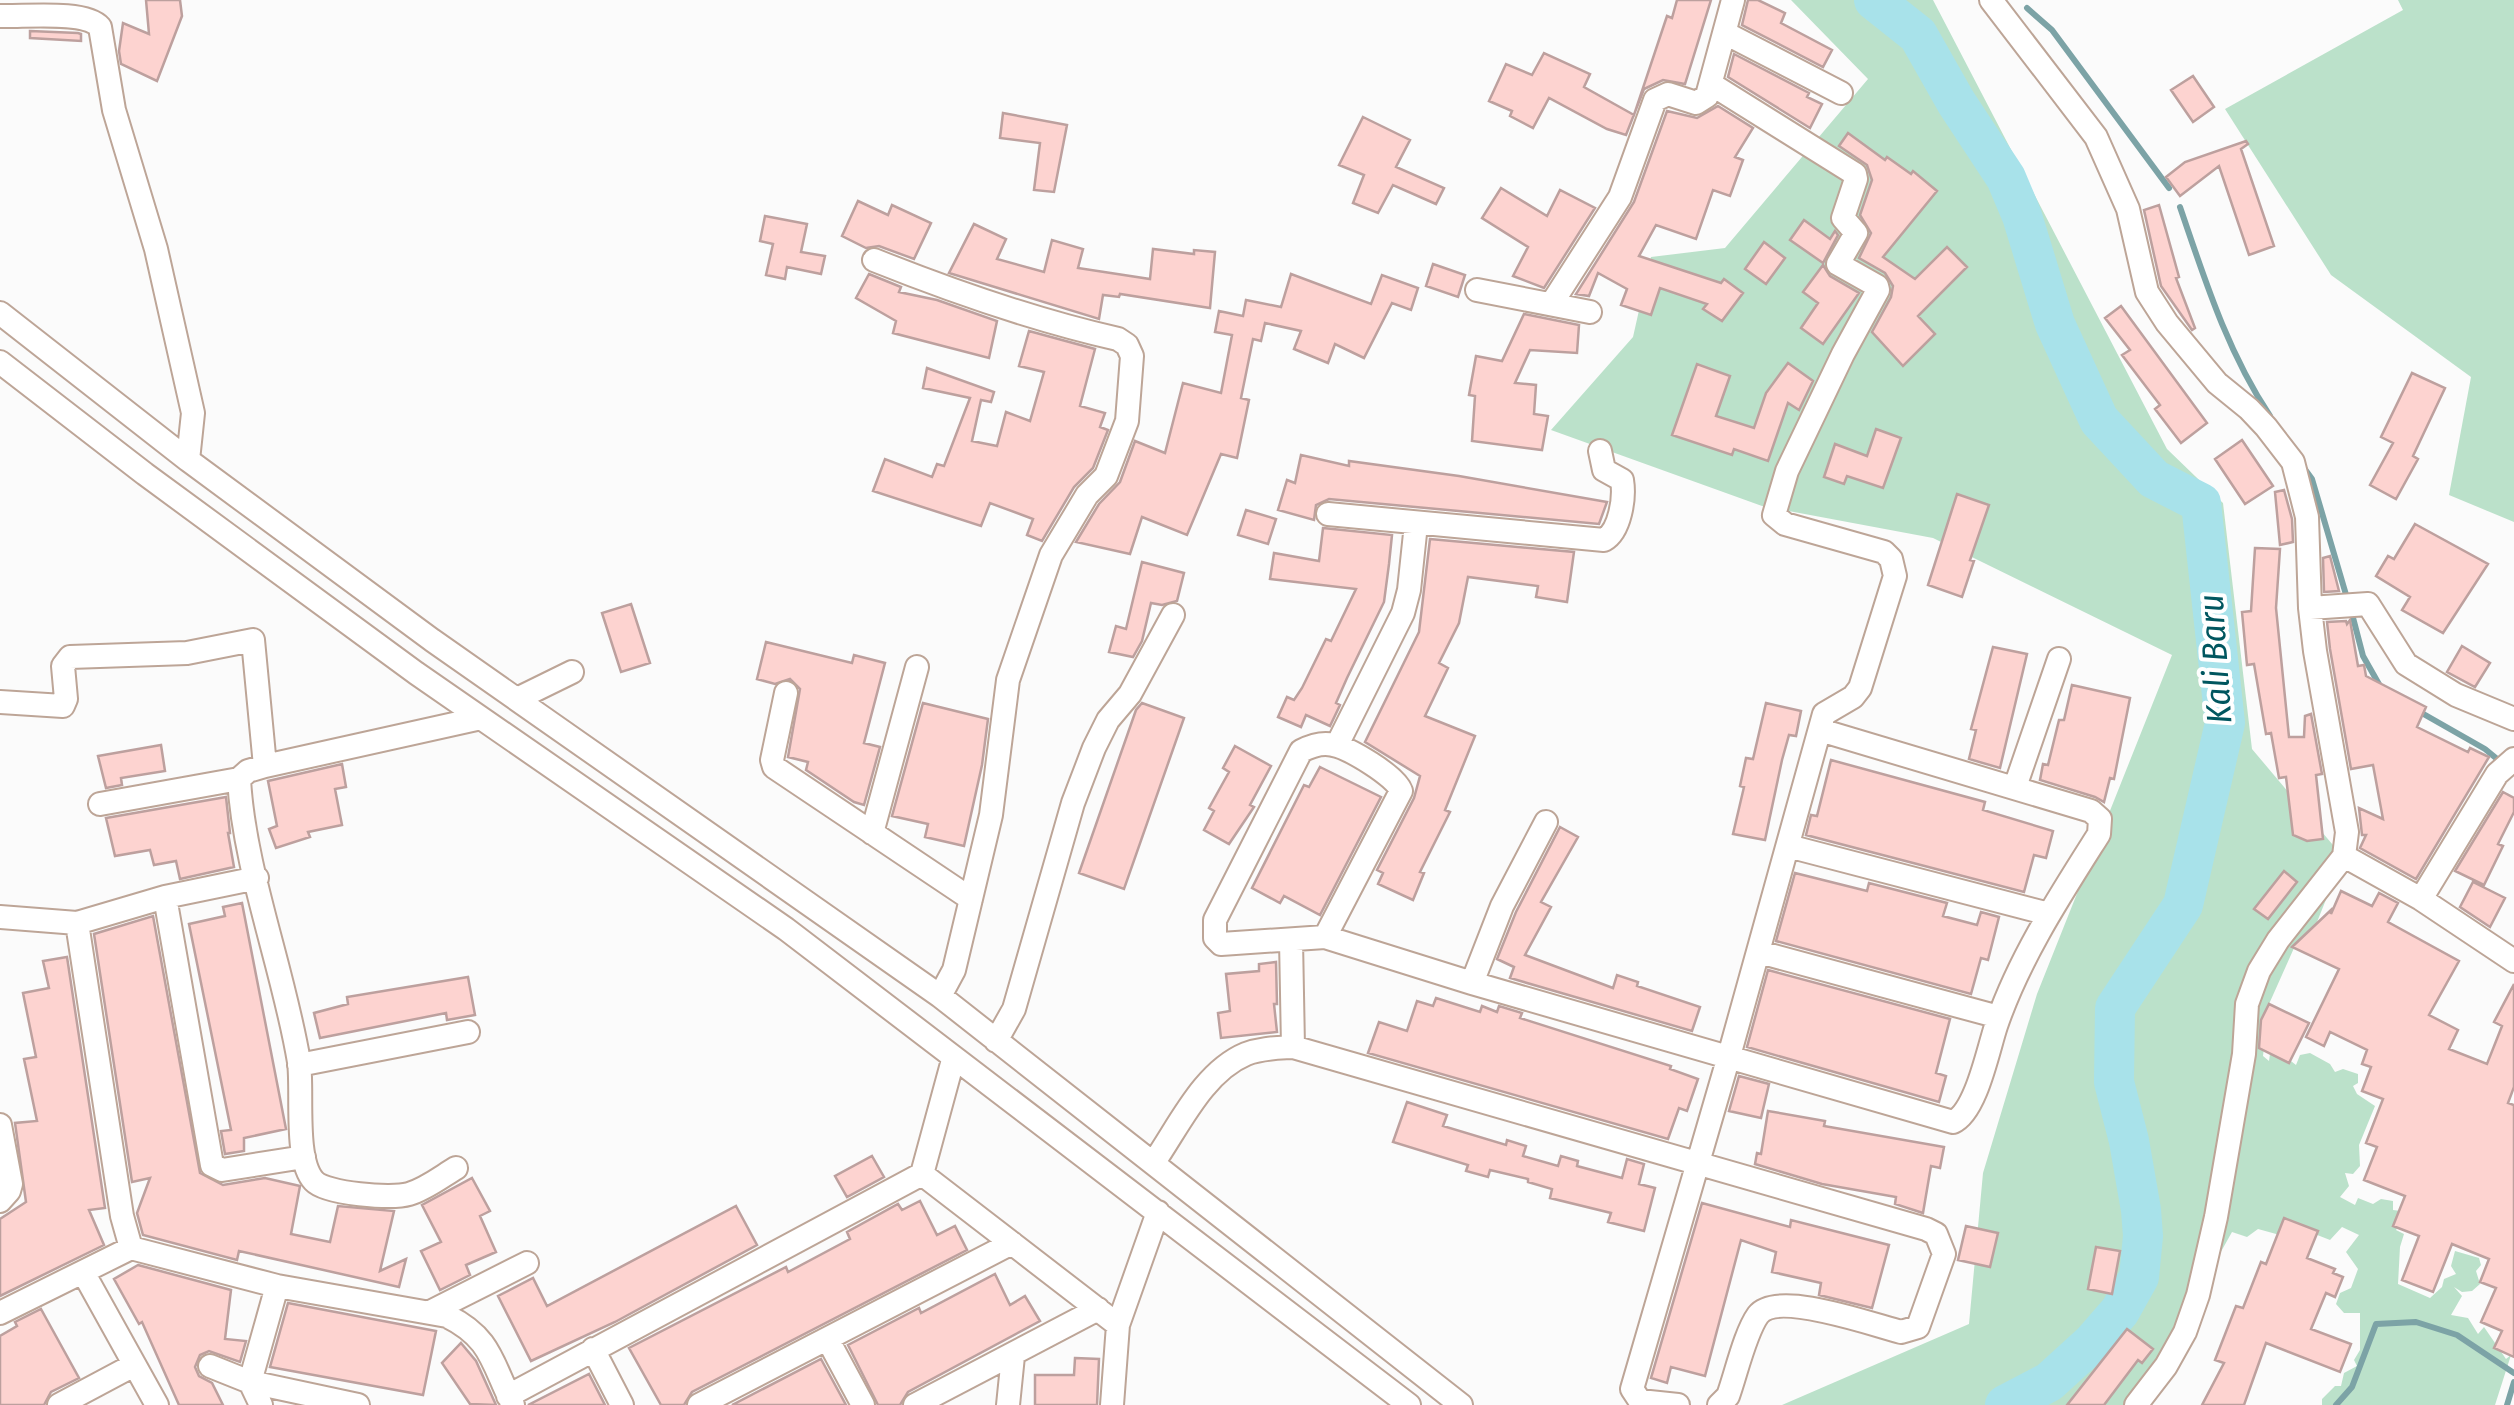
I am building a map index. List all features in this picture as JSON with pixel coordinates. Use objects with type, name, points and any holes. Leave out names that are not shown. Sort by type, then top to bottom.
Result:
[{"type":"street","points":[[1552,304],[1616,205],[1655,100],[1668,94],[1699,102],[1706,98],[1733,0]]},
{"type":"street","points":[[1991,0],[2096,137],[2128,209],[2147,292],[2167,324],[2216,383],[2266,428],[2292,462],[2308,517],[2310,608],[2346,827],[2344,856],[2278,940],[2259,971],[2247,1004],[2244,1054],[2216,1218],[2198,1295],[2186,1332],[2136,1405]]},
{"type":"street","points":[[0,16],[76,17],[93,20],[100,27],[114,110],[156,249],[193,412],[188,460]]},
{"type":"street","points":[[1725,32],[1841,94]]},
{"type":"street","points":[[1678,1405],[1640,1402],[1632,1389],[1824,714],[1860,688],[1892,590],[1894,567],[1884,552],[1785,524],[1776,520],[1774,512],[1787,471],[1878,290],[1838,264],[1856,233],[1844,218],[1855,174],[1711,84]]},
{"type":"street","points":[[874,260],[1054,325],[1118,339],[1127,345],[1132,356],[1127,421],[1120,440],[1106,476],[1087,494],[1051,555],[1008,680],[991,816],[954,970],[940,996]]},
{"type":"street","points":[[1477,290],[1590,312]]},
{"type":"street","points":[[0,313],[188,460],[517,699],[940,996],[1461,1405]]},
{"type":"street","points":[[0,362],[161,486],[480,718],[786,930],[1408,1405]]},
{"type":"street","points":[[1328,514],[1608,539],[1614,531],[1624,491],[1622,480],[1604,470],[1600,452]]},
{"type":"street","points":[[1336,745],[1403,614],[1416,524]]},
{"type":"street","points":[[2310,608],[2354,604],[2374,609],[2406,664],[2456,695],[2514,719]]},
{"type":"street","points":[[996,1041],[1014,1009],[1073,803],[1094,748],[1105,724],[1130,694],[1172,616]]},
{"type":"street","points":[[0,702],[63,706],[63,664],[70,657],[187,653],[253,640],[265,766]]},
{"type":"street","points":[[2015,788],[2060,659]]},
{"type":"street","points":[[872,833],[917,667]]},
{"type":"street","points":[[517,699],[572,672]]},
{"type":"street","points":[[786,693],[772,760],[774,767],[971,899]]},
{"type":"street","points":[[100,804],[239,779],[248,771],[265,766],[480,718]]},
{"type":"street","points":[[1324,937],[1401,791],[1395,779],[1336,745],[1319,744],[1302,752],[1214,924],[1216,938],[1224,945],[1324,937],[1954,1122],[1968,1110],[1999,1017],[2048,914],[2099,834],[2100,822],[2091,811],[1820,730]]},
{"type":"street","points":[[2421,899],[2506,766]]},
{"type":"street","points":[[239,779],[299,1065],[304,1157],[309,1176],[320,1187],[373,1195],[410,1194],[456,1168]]},
{"type":"street","points":[[1472,983],[1502,906],[1546,822]]},
{"type":"street","points":[[1788,846],[2048,914]]},
{"type":"street","points":[[2344,856],[2421,899],[2514,960]]},
{"type":"street","points":[[0,917],[77,923],[165,897],[257,878]]},
{"type":"street","points":[[165,897],[212,1165],[222,1170],[304,1157]]},
{"type":"street","points":[[786,930],[808,902]]},
{"type":"street","points":[[77,923],[122,1216],[131,1248]]},
{"type":"street","points":[[1291,940],[1293,1047]]},
{"type":"street","points":[[1758,952],[1999,1017]]},
{"type":"street","points":[[299,1065],[468,1032]]},
{"type":"street","points":[[1154,1162],[1201,1092],[1228,1064],[1251,1052],[1293,1047],[1936,1234],[1944,1254],[1920,1323],[1912,1330],[1901,1332],[1787,1304],[1762,1311],[1728,1396],[1719,1405]]},
{"type":"street","points":[[0,1314],[131,1248],[277,1286],[448,1316],[484,1342],[510,1400],[593,1348],[922,1174],[953,1060]]},
{"type":"street","points":[[0,1125],[11,1184],[0,1201]]},
{"type":"street","points":[[922,1174],[1118,1325]]},
{"type":"street","points":[[1112,1405],[1118,1325],[1158,1212]]},
{"type":"street","points":[[699,1405],[1012,1243]]},
{"type":"street","points":[[430,1312],[527,1264]]},
{"type":"street","points":[[83,1272],[156,1405]]},
{"type":"street","points":[[261,1405],[250,1382],[277,1286]]},
{"type":"street","points":[[914,1405],[1098,1309]]},
{"type":"street","points":[[828,1340],[863,1405]]},
{"type":"street","points":[[593,1348],[622,1405]]},
{"type":"street","points":[[1008,1405],[1013,1356]]},
{"type":"street","points":[[1382,1386],[1401,1360]]},
{"type":"street","points":[[60,1405],[134,1365]]},
{"type":"street","points":[[210,1366],[250,1382],[358,1405]]},
{"type":"green space","points":[[1791,0],[1933,0],[2167,449],[2223,503],[2252,749],[2343,857],[2317,922],[2294,948],[2269,1004],[2263,1056],[2269,1061],[2270,1054],[2287,1058],[2296,1065],[2300,1055],[2310,1053],[2330,1064],[2335,1072],[2343,1069],[2358,1074],[2358,1083],[2353,1086],[2357,1094],[2375,1106],[2359,1145],[2360,1166],[2353,1174],[2345,1173],[2349,1186],[2340,1197],[2355,1205],[2358,1198],[2373,1204],[2381,1199],[2393,1201],[2393,1210],[2401,1211],[2404,1216],[2396,1230],[2404,1234],[2398,1284],[2430,1298],[2442,1287],[2444,1279],[2456,1274],[2451,1266],[2455,1251],[2479,1258],[2481,1265],[2476,1271],[2480,1284],[2472,1291],[2462,1292],[2454,1287],[2462,1296],[2451,1315],[2468,1318],[2478,1334],[2484,1327],[2506,1359],[2511,1355],[2495,1405],[2322,1405],[2322,1399],[2335,1386],[2341,1386],[2344,1373],[2357,1366],[2354,1360],[2360,1350],[2360,1313],[2344,1313],[2336,1304],[2340,1293],[2351,1288],[2358,1269],[2346,1252],[2359,1235],[2342,1227],[2330,1240],[2302,1229],[2294,1239],[2258,1229],[2247,1237],[2232,1232],[2135,1405],[1782,1405],[1969,1324],[1983,1173],[2037,994],[2172,655],[1933,538],[1762,506],[1551,430],[1633,337],[1651,257],[1725,248],[1868,79]]},
{"type":"green space","points":[[2398,0],[2514,0],[2514,522],[2449,495],[2471,377],[2331,275],[2225,109],[2403,10]]},
{"type":"building","points":[[146,0],[180,0],[182,16],[157,81],[121,64],[119,51],[123,23],[149,34]]},
{"type":"building","points":[[1677,0],[1711,0],[1685,84],[1663,80],[1644,89],[1635,112],[1667,16],[1672,18]]},
{"type":"building","points":[[1748,0],[1758,0],[1785,13],[1781,23],[1832,50],[1823,67],[1742,25]]},
{"type":"building","points":[[30,31],[78,33],[81,41],[30,38]]},
{"type":"building","points":[[1544,53],[1590,74],[1584,87],[1634,115],[1626,135],[1549,98],[1533,128],[1510,116],[1512,111],[1489,101],[1506,64],[1532,75]]},
{"type":"building","points":[[1734,54],[1809,93],[1807,97],[1822,104],[1810,128],[1728,77]]},
{"type":"building","points":[[2193,76],[2214,107],[2193,122],[2171,90]]},
{"type":"building","points":[[1718,106],[1753,128],[1735,157],[1743,160],[1730,196],[1713,190],[1696,239],[1656,225],[1639,256],[1721,283],[1724,279],[1743,293],[1722,321],[1703,309],[1707,304],[1660,288],[1651,315],[1621,305],[1627,289],[1598,273],[1589,296],[1576,294],[1634,202],[1667,111],[1697,118]]},
{"type":"building","points":[[1003,113],[1067,125],[1054,192],[1034,190],[1040,143],[1000,138]]},
{"type":"building","points":[[1363,117],[1410,140],[1396,167],[1444,188],[1436,204],[1393,185],[1378,213],[1353,203],[1364,175],[1339,165]]},
{"type":"building","points":[[1848,133],[1885,160],[1887,157],[1911,174],[1913,171],[1937,191],[1883,257],[1915,279],[1947,247],[1967,267],[1918,316],[1935,334],[1903,366],[1872,332],[1893,286],[1885,273],[1859,258],[1871,233],[1860,215],[1872,180],[1867,165],[1839,146]]},
{"type":"building","points":[[2246,141],[2248,144],[2241,149],[2274,246],[2249,255],[2219,166],[2180,196],[2166,177],[2185,162]]},
{"type":"building","points":[[1501,188],[1547,216],[1560,190],[1595,208],[1544,288],[1513,276],[1528,247],[1482,218]]},
{"type":"building","points":[[858,201],[888,215],[892,205],[931,223],[914,259],[879,246],[866,248],[842,236]]},
{"type":"building","points":[[2159,205],[2179,277],[2176,278],[2195,328],[2192,330],[2161,286],[2144,210]]},
{"type":"building","points":[[765,216],[807,224],[801,252],[825,256],[821,274],[787,267],[785,279],[766,275],[773,244],[760,241]]},
{"type":"building","points":[[1804,220],[1830,239],[1835,231],[1838,235],[1823,263],[1790,240]]},
{"type":"building","points":[[974,224],[1006,239],[997,259],[1044,272],[1052,240],[1083,249],[1078,268],[1150,279],[1153,249],[1194,254],[1194,250],[1215,252],[1210,308],[1120,294],[1103,295],[1099,319],[949,273]]},
{"type":"building","points":[[1764,242],[1785,258],[1766,284],[1745,269]]},
{"type":"building","points":[[1433,264],[1465,275],[1458,297],[1426,286]]},
{"type":"building","points":[[1823,265],[1830,276],[1859,293],[1823,344],[1801,328],[1818,303],[1803,292]]},
{"type":"building","points":[[869,274],[901,287],[899,292],[937,300],[997,321],[989,358],[893,333],[896,321],[856,298]]},
{"type":"building","points":[[1291,274],[1371,304],[1382,275],[1418,288],[1411,310],[1392,303],[1364,358],[1335,344],[1328,363],[1294,349],[1301,331],[1265,323],[1261,341],[1253,339],[1241,398],[1249,400],[1237,458],[1221,454],[1187,535],[1142,517],[1130,554],[1076,542],[1099,504],[1120,482],[1135,441],[1165,453],[1183,383],[1221,393],[1232,335],[1215,332],[1219,311],[1243,316],[1246,300],[1281,307]]},
{"type":"building","points":[[2121,306],[2207,423],[2181,443],[2155,409],[2160,405],[2122,355],[2130,350],[2105,318]]},
{"type":"building","points":[[1524,314],[1579,325],[1577,353],[1530,350],[1515,383],[1536,385],[1534,414],[1548,416],[1542,450],[1472,441],[1475,396],[1469,395],[1476,356],[1502,361]]},
{"type":"building","points":[[1029,331],[1095,349],[1080,406],[1105,413],[1100,427],[1108,430],[1093,468],[1074,487],[1042,541],[1027,535],[1033,519],[990,503],[981,526],[873,491],[885,459],[932,477],[937,464],[944,466],[970,398],[923,388],[927,368],[994,392],[991,402],[981,400],[972,441],[997,446],[1006,412],[1030,421],[1044,372],[1019,366]]},
{"type":"building","points":[[1788,363],[1813,381],[1799,410],[1788,403],[1768,461],[1734,449],[1732,455],[1672,435],[1697,364],[1730,376],[1716,416],[1754,428],[1766,393]]},
{"type":"building","points":[[2412,373],[2445,388],[2413,456],[2418,459],[2396,499],[2370,485],[2393,443],[2381,437]]},
{"type":"building","points":[[1876,429],[1901,438],[1883,488],[1847,476],[1844,484],[1824,477],[1835,444],[1867,456]]},
{"type":"building","points":[[2242,440],[2273,486],[2245,504],[2215,459]]},
{"type":"building","points":[[1301,455],[1349,466],[1349,461],[1459,476],[1607,502],[1599,524],[1329,499],[1316,505],[1314,520],[1278,510],[1287,480],[1295,483]]},
{"type":"building","points":[[2284,490],[2293,542],[2280,545],[2275,492]]},
{"type":"building","points":[[1957,494],[1989,505],[1962,597],[1928,585]]},
{"type":"building","points":[[1246,510],[1276,519],[1268,544],[1238,535]]},
{"type":"building","points":[[2415,524],[2488,564],[2443,633],[2402,610],[2410,597],[2376,576],[2388,556],[2394,559]]},
{"type":"building","points":[[1323,528],[1392,535],[1389,564],[1384,602],[1336,703],[1340,705],[1330,726],[1306,715],[1301,727],[1278,717],[1287,697],[1294,700],[1302,688],[1326,639],[1331,641],[1356,589],[1270,579],[1274,553],[1319,561]]},
{"type":"building","points":[[1430,539],[1574,552],[1567,602],[1536,597],[1538,586],[1468,577],[1459,623],[1439,663],[1448,668],[1425,716],[1475,736],[1445,810],[1450,812],[1420,872],[1424,873],[1413,900],[1378,884],[1383,873],[1377,870],[1414,798],[1420,776],[1365,742],[1419,632]]},
{"type":"building","points":[[2255,548],[2280,549],[2276,608],[2289,737],[2304,737],[2305,716],[2311,714],[2322,774],[2316,775],[2323,839],[2307,841],[2293,835],[2286,777],[2279,778],[2271,733],[2266,734],[2254,664],[2247,665],[2242,612],[2251,611]]},
{"type":"building","points":[[2330,556],[2339,591],[2324,592],[2323,558]]},
{"type":"building","points":[[1142,562],[1184,573],[1177,601],[1151,603],[1142,641],[1133,657],[1109,652],[1116,626],[1126,629]]},
{"type":"building","points":[[631,604],[650,663],[621,672],[602,613]]},
{"type":"building","points":[[2350,620],[2358,666],[2364,665],[2366,676],[2426,707],[2417,727],[2468,752],[2470,748],[2489,757],[2416,879],[2360,848],[2366,835],[2362,835],[2359,808],[2383,819],[2373,765],[2351,769],[2330,649],[2327,622],[2347,624]]},
{"type":"building","points":[[766,642],[852,663],[854,655],[885,663],[864,743],[880,747],[864,805],[806,770],[808,762],[788,757],[800,689],[790,679],[775,684],[757,679]]},
{"type":"building","points":[[2462,646],[2490,663],[2475,687],[2447,672]]},
{"type":"building","points":[[1993,647],[2027,654],[2000,768],[1969,759],[1976,730],[1971,729]]},
{"type":"building","points":[[2072,685],[2130,698],[2114,779],[2110,778],[2104,802],[2040,780],[2043,764],[2048,765],[2059,720],[2064,720]]},
{"type":"building","points":[[923,703],[988,719],[964,846],[925,837],[928,824],[892,816]]},
{"type":"building","points":[[1142,703],[1184,718],[1124,889],[1079,873],[1136,710]]},
{"type":"building","points":[[1766,703],[1801,711],[1796,736],[1789,735],[1782,760],[1765,840],[1733,834],[1746,758],[1753,759]]},
{"type":"building","points":[[161,745],[165,771],[121,778],[122,785],[106,788],[98,756]]},
{"type":"building","points":[[1235,746],[1271,766],[1250,805],[1254,807],[1229,844],[1204,830],[1214,811],[1209,808],[1229,772],[1223,768]]},
{"type":"building","points":[[1831,760],[1985,802],[1983,810],[2053,831],[2046,858],[2034,855],[2024,892],[1806,835],[1811,815],[1817,816]]},
{"type":"building","points":[[342,764],[346,787],[335,789],[342,825],[308,832],[310,837],[276,848],[269,829],[277,826],[268,781]]},
{"type":"building","points":[[1320,767],[1381,797],[1320,915],[1284,896],[1280,903],[1252,888],[1304,785],[1309,787]]},
{"type":"building","points":[[2503,792],[2514,798],[2514,812],[2484,885],[2455,871]]},
{"type":"building","points":[[226,797],[234,867],[180,879],[176,861],[154,865],[150,850],[115,856],[106,818]]},
{"type":"building","points":[[1560,827],[1578,837],[1541,902],[1551,907],[1525,955],[1613,988],[1617,975],[1638,982],[1637,986],[1700,1007],[1692,1031],[1510,978],[1514,967],[1497,959],[1516,912]]},
{"type":"building","points":[[2284,871],[2297,882],[2268,919],[2254,909]]},
{"type":"building","points":[[1795,873],[1867,891],[1869,883],[1947,903],[1943,916],[1977,925],[1981,912],[1999,917],[1988,960],[1981,958],[1971,994],[1776,941]]},
{"type":"building","points":[[2473,882],[2505,898],[2490,927],[2460,907]]},
{"type":"building","points":[[2341,891],[2372,906],[2379,893],[2398,903],[2388,922],[2459,961],[2429,1015],[2458,1030],[2449,1049],[2487,1064],[2502,1026],[2494,1022],[2514,984],[2514,1087],[2508,1103],[2514,1105],[2514,1357],[2494,1348],[2502,1331],[2481,1322],[2496,1288],[2480,1282],[2489,1259],[2452,1244],[2433,1292],[2402,1280],[2419,1236],[2393,1226],[2405,1196],[2364,1180],[2377,1147],[2366,1143],[2383,1099],[2362,1091],[2371,1067],[2362,1064],[2367,1050],[2330,1032],[2324,1046],[2306,1037],[2339,969],[2292,947],[2331,910],[2331,914]]},
{"type":"building","points":[[242,903],[286,1129],[244,1138],[244,1151],[225,1154],[221,1131],[231,1130],[189,924],[225,916],[223,907]]},
{"type":"building","points":[[153,916],[200,1173],[223,1185],[265,1178],[300,1186],[291,1234],[330,1242],[338,1206],[394,1211],[380,1271],[406,1259],[399,1287],[239,1251],[237,1260],[143,1235],[137,1213],[150,1178],[132,1182],[94,934]]},
{"type":"building","points":[[67,957],[105,1208],[89,1210],[104,1245],[0,1296],[0,1219],[26,1202],[15,1123],[37,1121],[24,1059],[36,1057],[23,993],[49,988],[43,961]]},
{"type":"building","points":[[1276,962],[1277,1032],[1221,1038],[1218,1013],[1230,1011],[1226,974],[1259,971],[1259,964]]},
{"type":"building","points":[[1768,970],[1950,1019],[1936,1073],[1946,1076],[1939,1102],[1747,1047]]},
{"type":"building","points":[[468,977],[475,1015],[447,1020],[446,1013],[320,1038],[314,1013],[348,1004],[347,997]]},
{"type":"building","points":[[1436,998],[1480,1012],[1482,1006],[1497,1012],[1499,1006],[1522,1013],[1520,1018],[1671,1066],[1670,1069],[1698,1079],[1687,1111],[1679,1108],[1668,1139],[1368,1053],[1379,1022],[1407,1031],[1417,1001],[1433,1006]]},
{"type":"building","points":[[2269,1004],[2309,1023],[2289,1063],[2259,1048],[2261,1020]]},
{"type":"building","points":[[1739,1076],[1769,1084],[1761,1118],[1729,1111]]},
{"type":"building","points":[[1407,1102],[1447,1115],[1443,1126],[1506,1145],[1507,1140],[1526,1146],[1523,1156],[1558,1166],[1561,1156],[1578,1161],[1577,1166],[1622,1178],[1627,1159],[1644,1164],[1639,1184],[1655,1188],[1644,1231],[1608,1222],[1611,1213],[1550,1198],[1552,1189],[1528,1179],[1490,1170],[1488,1177],[1466,1171],[1468,1165],[1393,1142]]},
{"type":"building","points":[[1768,1111],[1825,1121],[1824,1126],[1944,1147],[1940,1168],[1931,1166],[1923,1213],[1895,1204],[1896,1197],[1822,1184],[1755,1164],[1757,1153],[1761,1154]]},
{"type":"building","points":[[872,1156],[884,1177],[847,1197],[835,1176]]},
{"type":"building","points":[[472,1178],[490,1211],[480,1216],[496,1252],[466,1265],[470,1275],[440,1290],[421,1251],[441,1242],[422,1205]]},
{"type":"building","points":[[920,1201],[937,1235],[955,1226],[967,1250],[692,1392],[684,1405],[661,1405],[629,1348],[786,1267],[788,1272],[850,1239],[847,1232],[898,1204],[902,1210]]},
{"type":"building","points":[[1702,1203],[1790,1227],[1791,1220],[1889,1245],[1872,1308],[1819,1295],[1821,1283],[1772,1272],[1776,1252],[1741,1240],[1705,1376],[1671,1367],[1667,1383],[1651,1378]]},
{"type":"building","points":[[736,1206],[757,1245],[615,1322],[531,1361],[498,1296],[533,1278],[547,1306]]},
{"type":"building","points":[[2284,1218],[2318,1231],[2307,1258],[2335,1269],[2333,1273],[2343,1277],[2335,1297],[2326,1293],[2311,1329],[2351,1344],[2340,1372],[2266,1343],[2244,1405],[2202,1405],[2224,1363],[2215,1360],[2236,1306],[2243,1308]]},
{"type":"building","points":[[1966,1226],[1998,1233],[1990,1267],[1958,1260]]},
{"type":"building","points":[[2096,1247],[2120,1251],[2112,1294],[2088,1289]]},
{"type":"building","points":[[138,1265],[231,1290],[225,1339],[246,1341],[240,1362],[209,1351],[200,1355],[195,1367],[199,1376],[212,1383],[223,1405],[179,1405],[142,1322],[139,1324],[114,1279]]},
{"type":"building","points":[[995,1274],[1010,1305],[1025,1296],[1040,1321],[908,1392],[900,1405],[878,1405],[848,1345]]},
{"type":"building","points":[[288,1303],[436,1331],[423,1395],[270,1367]]},
{"type":"building","points":[[41,1309],[79,1378],[51,1392],[44,1405],[0,1405],[0,1336],[17,1326],[15,1322]]},
{"type":"building","points":[[2127,1329],[2153,1349],[2142,1363],[2138,1360],[2104,1405],[2067,1405]]},
{"type":"building","points":[[461,1343],[476,1361],[496,1405],[470,1404],[442,1363]]},
{"type":"building","points":[[1075,1358],[1099,1359],[1097,1405],[1035,1405],[1035,1375],[1074,1375]]},
{"type":"building","points":[[821,1359],[846,1405],[732,1405]]},
{"type":"building","points":[[589,1374],[605,1405],[528,1405]]},
{"type":"waterway","name":"Kali Baru","points":[[1874,0],[1918,35],[2006,178],[2022,216],[2055,324],[2099,420],[2154,479],[2201,503],[2225,723],[2183,905],[2115,1008],[2114,1082],[2141,1210],[2139,1277],[2120,1311],[2093,1342],[2049,1382],[2005,1405]]},
{"type":"waterway","points":[[2027,8],[2052,30],[2169,188]]},
{"type":"waterway","points":[[2180,207],[2229,341],[2270,416]]},
{"type":"waterway","points":[[2304,468],[2312,479],[2347,598]]},
{"type":"waterway","points":[[2351,610],[2363,656],[2380,686]]},
{"type":"waterway","points":[[2420,712],[2502,763]]},
{"type":"waterway","points":[[2336,1405],[2352,1387],[2376,1324],[2416,1322],[2457,1335],[2514,1373]]},
{"type":"waterway","points":[[2507,1405],[2514,1382]]}]
